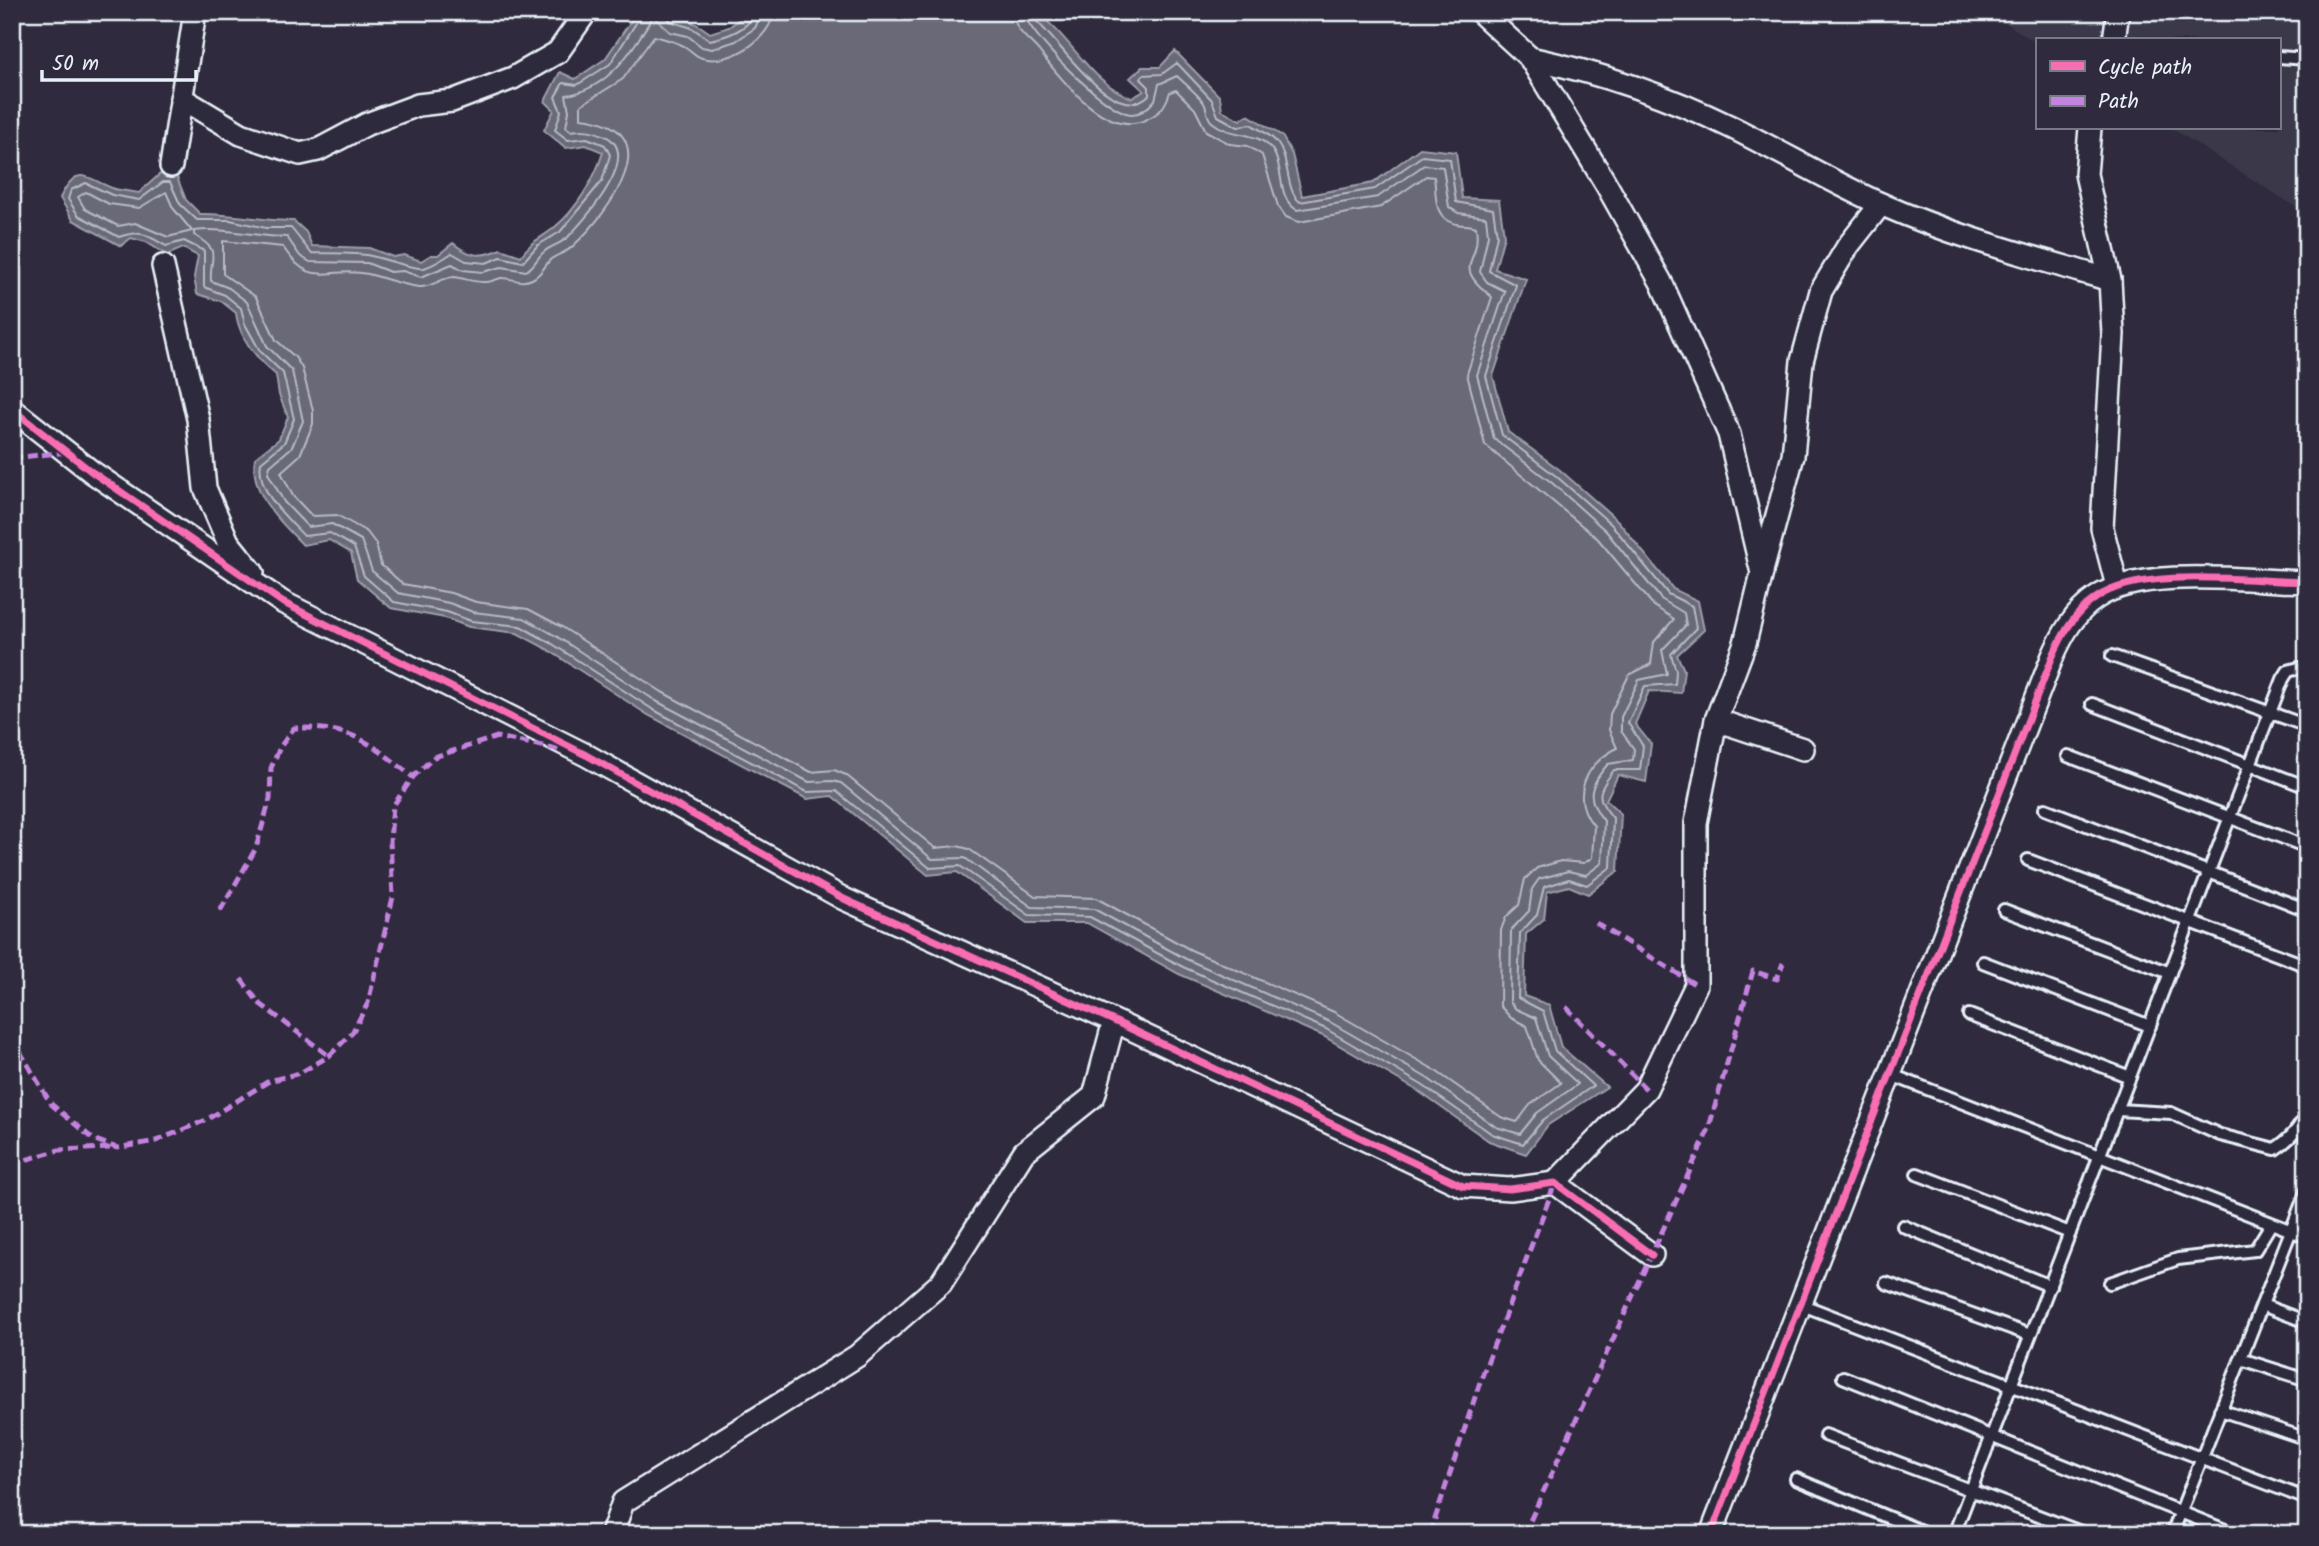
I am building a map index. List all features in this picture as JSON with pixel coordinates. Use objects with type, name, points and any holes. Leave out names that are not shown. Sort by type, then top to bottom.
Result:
[{"type":"street","points":[[171,166],[195,12]]},
{"type":"street","points":[[181,98],[241,134],[300,154],[318,150],[367,124],[418,104],[452,100],[513,78],[558,52],[586,12]]},
{"type":"street","points":[[1480,12],[1530,58],[1606,184],[1666,294],[1729,434],[1762,573]]},
{"type":"street","points":[[2114,38],[2118,12]]},
{"type":"street","points":[[1530,58],[1588,71],[1640,88],[1729,126],[1881,204],[1968,239],[2110,280]]},
{"type":"street","points":[[2090,130],[2086,174],[2110,280],[2113,334],[2102,528],[2117,586]]},
{"type":"street","points":[[12,409],[92,472],[282,602],[586,755],[845,899],[1114,1021],[1463,1185],[1510,1189],[1555,1183],[1646,1089],[1696,985],[1696,824],[1716,720],[1745,643],[1793,456],[1802,361],[1821,290],[1848,246],[1881,204]]},
{"type":"street","points":[[163,266],[198,419],[205,488],[228,542],[267,590]]},
{"type":"street","points":[[1711,1534],[2059,642],[2084,607],[2117,586],[2177,579],[2307,582]]},
{"type":"street","points":[[1716,720],[1803,749]]},
{"type":"street","points":[[612,1534],[623,1502],[857,1356],[941,1283],[1024,1152],[1094,1096],[1114,1021]]},
{"type":"street","points":[[1555,1183],[1652,1255]]},
{"type":"lane","points":[[2280,57],[2307,59]]},
{"type":"lane","points":[[2112,656],[2307,726]]},
{"type":"lane","points":[[1954,1534],[2271,711],[2288,671],[2298,668],[2307,671]]},
{"type":"lane","points":[[2092,704],[2307,786]]},
{"type":"lane","points":[[2068,756],[2307,847]]},
{"type":"lane","points":[[2045,809],[2307,910]]},
{"type":"lane","points":[[2028,860],[2307,966]]},
{"type":"lane","points":[[2004,909],[2170,973]]},
{"type":"lane","points":[[1983,962],[2150,1026]]},
{"type":"lane","points":[[1969,1015],[2130,1077]]},
{"type":"lane","points":[[1889,1074],[2307,1237]]},
{"type":"lane","points":[[2118,1110],[2171,1113],[2220,1135],[2274,1149],[2289,1139],[2302,1125],[2307,1111]]},
{"type":"lane","points":[[1917,1174],[2070,1233]]},
{"type":"lane","points":[[2172,1534],[2307,1190]]},
{"type":"lane","points":[[2110,1283],[2150,1266],[2178,1259],[2255,1250],[2271,1224]]},
{"type":"lane","points":[[1903,1226],[2050,1286]]},
{"type":"lane","points":[[1886,1283],[2030,1335]]},
{"type":"lane","points":[[1800,1304],[2307,1499]]},
{"type":"lane","points":[[2262,1305],[2307,1321]]},
{"type":"lane","points":[[2241,1359],[2307,1380]]},
{"type":"lane","points":[[1843,1377],[2235,1534]]},
{"type":"lane","points":[[2220,1410],[2307,1439]]},
{"type":"lane","points":[[1825,1435],[2086,1534]]},
{"type":"lane","points":[[1796,1479],[1928,1534]]},
{"type":"shaded area","points":[[1988,12],[2307,12],[2307,214],[2174,130],[2280,130],[2280,38],[2036,38],[2036,42]]},
{"type":"water","points":[[637,12],[676,16],[710,33],[729,27],[749,12],[1035,12],[1060,33],[1103,81],[1132,98],[1144,91],[1130,78],[1142,67],[1160,67],[1175,51],[1220,97],[1222,110],[1240,120],[1248,115],[1282,136],[1292,154],[1302,196],[1373,183],[1420,148],[1456,152],[1462,198],[1499,200],[1504,236],[1495,269],[1526,279],[1493,376],[1508,432],[1560,470],[1618,521],[1673,589],[1698,601],[1704,630],[1677,655],[1684,670],[1681,693],[1649,691],[1635,724],[1651,744],[1646,782],[1618,775],[1606,800],[1621,814],[1618,871],[1588,894],[1569,886],[1547,892],[1544,919],[1526,934],[1524,996],[1549,1005],[1561,1047],[1607,1087],[1548,1125],[1526,1154],[1489,1141],[1418,1091],[1323,1036],[1179,974],[1087,923],[1027,923],[957,872],[928,875],[832,796],[807,799],[648,715],[547,649],[517,633],[469,627],[445,618],[391,608],[357,579],[351,553],[329,540],[303,545],[261,495],[254,471],[255,458],[279,439],[288,417],[279,395],[276,375],[250,348],[236,313],[221,301],[197,294],[194,277],[198,256],[183,248],[167,255],[146,242],[131,238],[121,246],[73,220],[60,198],[66,187],[77,177],[83,176],[115,189],[139,193],[160,174],[176,175],[186,200],[200,214],[294,221],[306,232],[312,246],[369,248],[393,257],[404,255],[421,261],[431,255],[438,255],[453,243],[476,255],[501,249],[521,256],[555,227],[578,202],[603,152],[586,145],[566,148],[544,130],[554,110],[545,101],[560,72],[575,79],[605,59]]},
{"type":"marked path","points":[[12,458],[68,452]]},
{"type":"marked path","points":[[220,911],[256,848],[270,799],[271,768],[280,747],[294,728],[332,730],[359,739],[384,754],[413,777]]},
{"type":"marked path","points":[[12,1038],[51,1104],[93,1139],[117,1148],[156,1141],[206,1120],[269,1081],[300,1073],[329,1056],[352,1033],[368,1003],[393,897],[390,841],[393,806],[413,777],[434,757],[497,737],[562,750]]},
{"type":"marked path","points":[[1596,923],[1696,985]]},
{"type":"marked path","points":[[1524,1534],[1708,1131],[1753,971],[1777,979],[1783,963]]},
{"type":"marked path","points":[[241,979],[259,1003],[329,1056]]},
{"type":"marked path","points":[[1566,1007],[1646,1089]]},
{"type":"marked path","points":[[12,1164],[59,1150],[110,1148]]},
{"type":"marked path","points":[[1430,1534],[1481,1379],[1555,1183]]},
{"type":"cycle path","points":[[12,409],[92,472],[282,602],[586,755],[844,899],[1114,1021],[1463,1186],[1510,1189],[1555,1183],[1652,1255]]},
{"type":"cycle path","points":[[1711,1534],[2052,658],[2065,633],[2081,610],[2096,598],[2116,588],[2140,582],[2197,578],[2307,582]]}]
